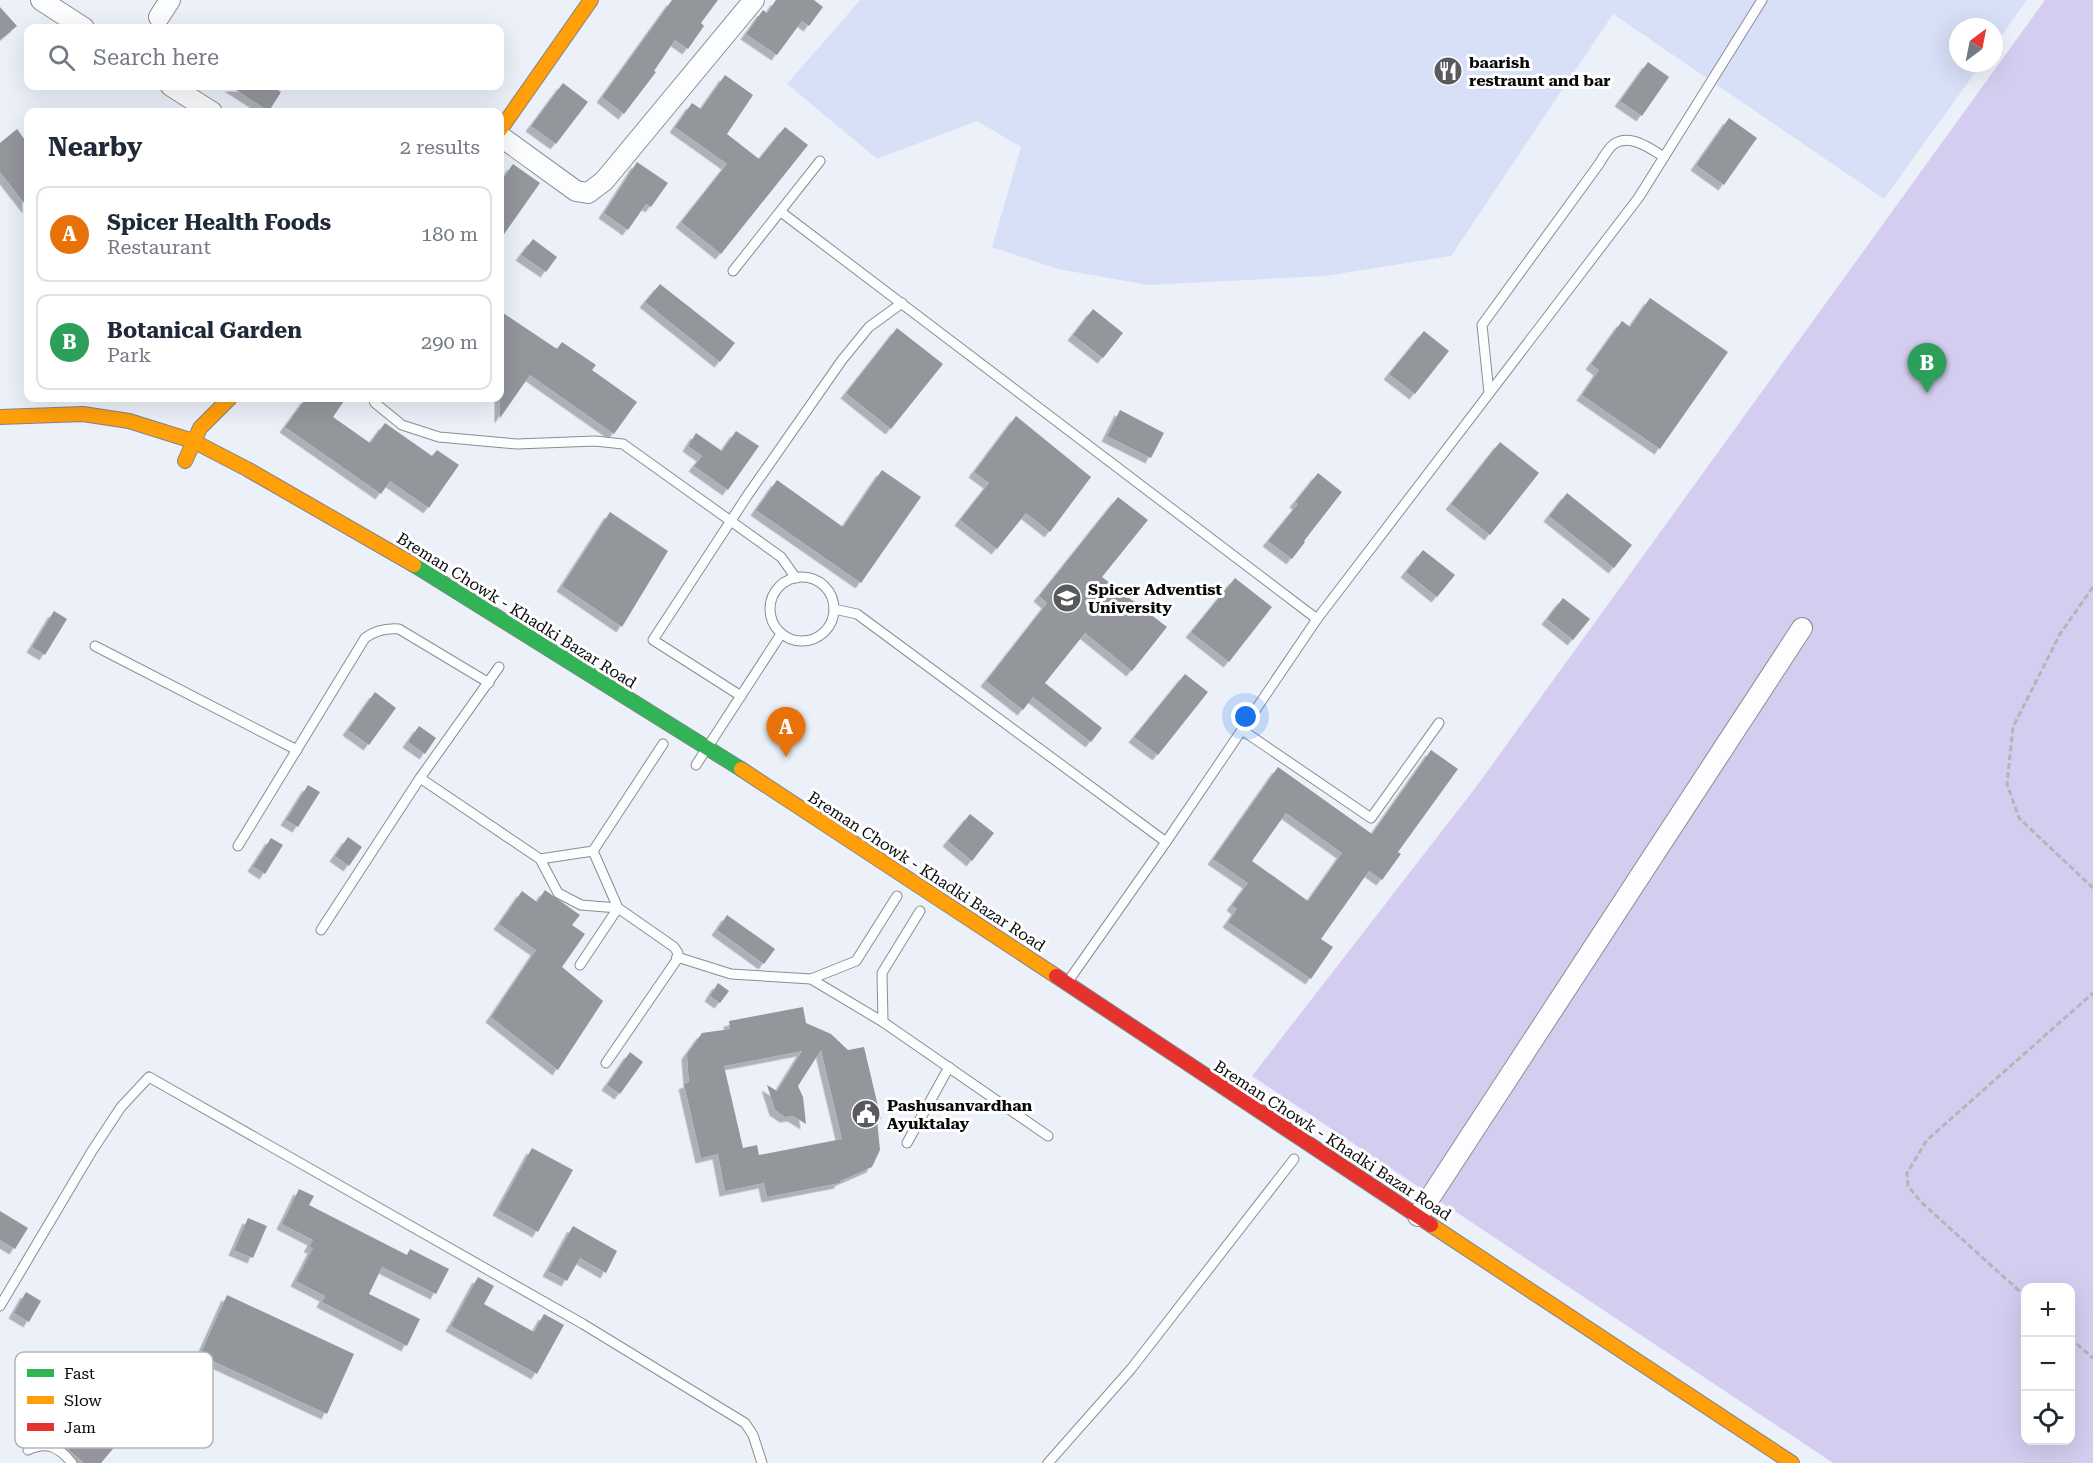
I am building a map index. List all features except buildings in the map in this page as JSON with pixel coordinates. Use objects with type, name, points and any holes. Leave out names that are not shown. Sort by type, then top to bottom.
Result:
[{"type":"main road","points":[[504,123],[591,0]]},
{"type":"main road","points":[[185,461],[193,441],[208,418],[226,402]]},
{"type":"main road","name":"Breman Chowk - Khadki Bazar Road","points":[[0,417],[83,414],[129,421],[193,441],[247,469],[416,567],[706,747],[1792,1463]]},
{"type":"main road","points":[[892,893],[924,914]]},
{"type":"street","points":[[40,0],[78,24]]},
{"type":"street","points":[[159,17],[170,0]]},
{"type":"street","points":[[504,139],[576,191],[588,193],[604,181],[754,0]]},
{"type":"street","points":[[177,90],[206,108]]},
{"type":"street","points":[[1418,1216],[1802,628]]},
{"type":"lane","points":[[1067,983],[1317,619],[1640,196],[1762,0]]},
{"type":"lane","points":[[1489,393],[1482,325],[1614,143],[1629,140],[1648,147],[1664,157]]},
{"type":"lane","points":[[733,271],[820,161]]},
{"type":"lane","points":[[781,212],[1317,619]]},
{"type":"lane","points":[[741,696],[653,640],[747,496],[842,360],[869,327],[902,303]]},
{"type":"lane","points":[[375,402],[402,425],[439,437],[517,444],[595,441],[623,444],[781,557],[796,578]]},
{"type":"lane","points":[[805,577],[822,585],[832,600],[834,609],[829,626],[816,639],[798,641],[781,634],[771,619],[770,601],[780,585],[796,578],[805,577]]},
{"type":"lane","points":[[834,609],[857,614],[1166,842]]},
{"type":"lane","points":[[238,846],[365,638],[380,630],[399,629],[489,683]]},
{"type":"lane","points":[[696,765],[781,634]]},
{"type":"lane","points":[[95,646],[297,750]]},
{"type":"lane","points":[[321,930],[420,778],[499,668]]},
{"type":"lane","points":[[1242,730],[1371,818],[1439,723]]},
{"type":"lane","points":[[540,859],[593,851],[662,744]]},
{"type":"lane","points":[[420,778],[540,859],[558,893],[581,904],[618,908],[674,947],[678,953],[606,1063]]},
{"type":"lane","points":[[593,851],[618,908]]},
{"type":"lane","points":[[811,980],[856,961],[892,893]]},
{"type":"lane","points":[[580,965],[618,908]]},
{"type":"lane","points":[[883,1022],[882,974],[924,914]]},
{"type":"lane","points":[[677,957],[731,974],[811,980],[883,1022],[1048,1136]]},
{"type":"lane","points":[[907,1143],[949,1067]]},
{"type":"lane","points":[[0,1306],[92,1151],[121,1107],[149,1077],[583,1324],[745,1423],[753,1435],[762,1463]]},
{"type":"lane","points":[[1048,1463],[1131,1369],[1294,1159]]},
{"type":"lane","points":[[28,1450],[32,1448]]},
{"type":"lane","points":[[53,1448],[72,1463]]},
{"type":"path","points":[[2093,586],[2060,634],[2013,727],[2007,784],[2019,818],[2093,888]]},
{"type":"path","points":[[2021,1293],[1920,1202],[1908,1186],[1907,1173],[1927,1140],[2093,993]]},
{"type":"path","points":[[2075,1342],[2093,1358]]},
{"type":"shaded area","points":[[860,0],[2027,0],[2003,33],[2003,18],[1949,18],[1949,72],[1976,72],[1884,199],[1613,14],[1451,256],[1325,276],[1148,285],[1058,269],[992,247],[1021,147],[977,121],[877,159],[787,84]]},
{"type":"shaded area","points":[[2045,0],[2093,0],[2093,1463],[1833,1463],[1252,1076],[1476,787],[1993,72],[2003,72],[2003,58]]},
{"type":"traffic: fast","points":[[414,565],[741,769]]},
{"type":"traffic: slow","points":[[504,124],[591,0]]},
{"type":"traffic: slow","points":[[185,461],[200,428],[226,402]]},
{"type":"traffic: slow","points":[[0,417],[83,414],[129,421],[193,441],[247,469],[414,565]]},
{"type":"traffic: slow","points":[[741,769],[1056,976]]},
{"type":"traffic: slow","points":[[1431,1225],[1792,1463]]},
{"type":"traffic: jam","points":[[1056,976],[1431,1225]]},
{"type":"place","name":"baarish restraunt and bar","points":[[1448,71]]},
{"type":"place","name":"Botanical Garden","points":[[1927,393]]},
{"type":"place","name":"Spicer Adventist University","points":[[1067,598]]},
{"type":"place","name":"Spicer Health Foods","points":[[786,757]]},
{"type":"place","name":"Pashusanvardhan Ayuktalay","points":[[866,1114]]}]
